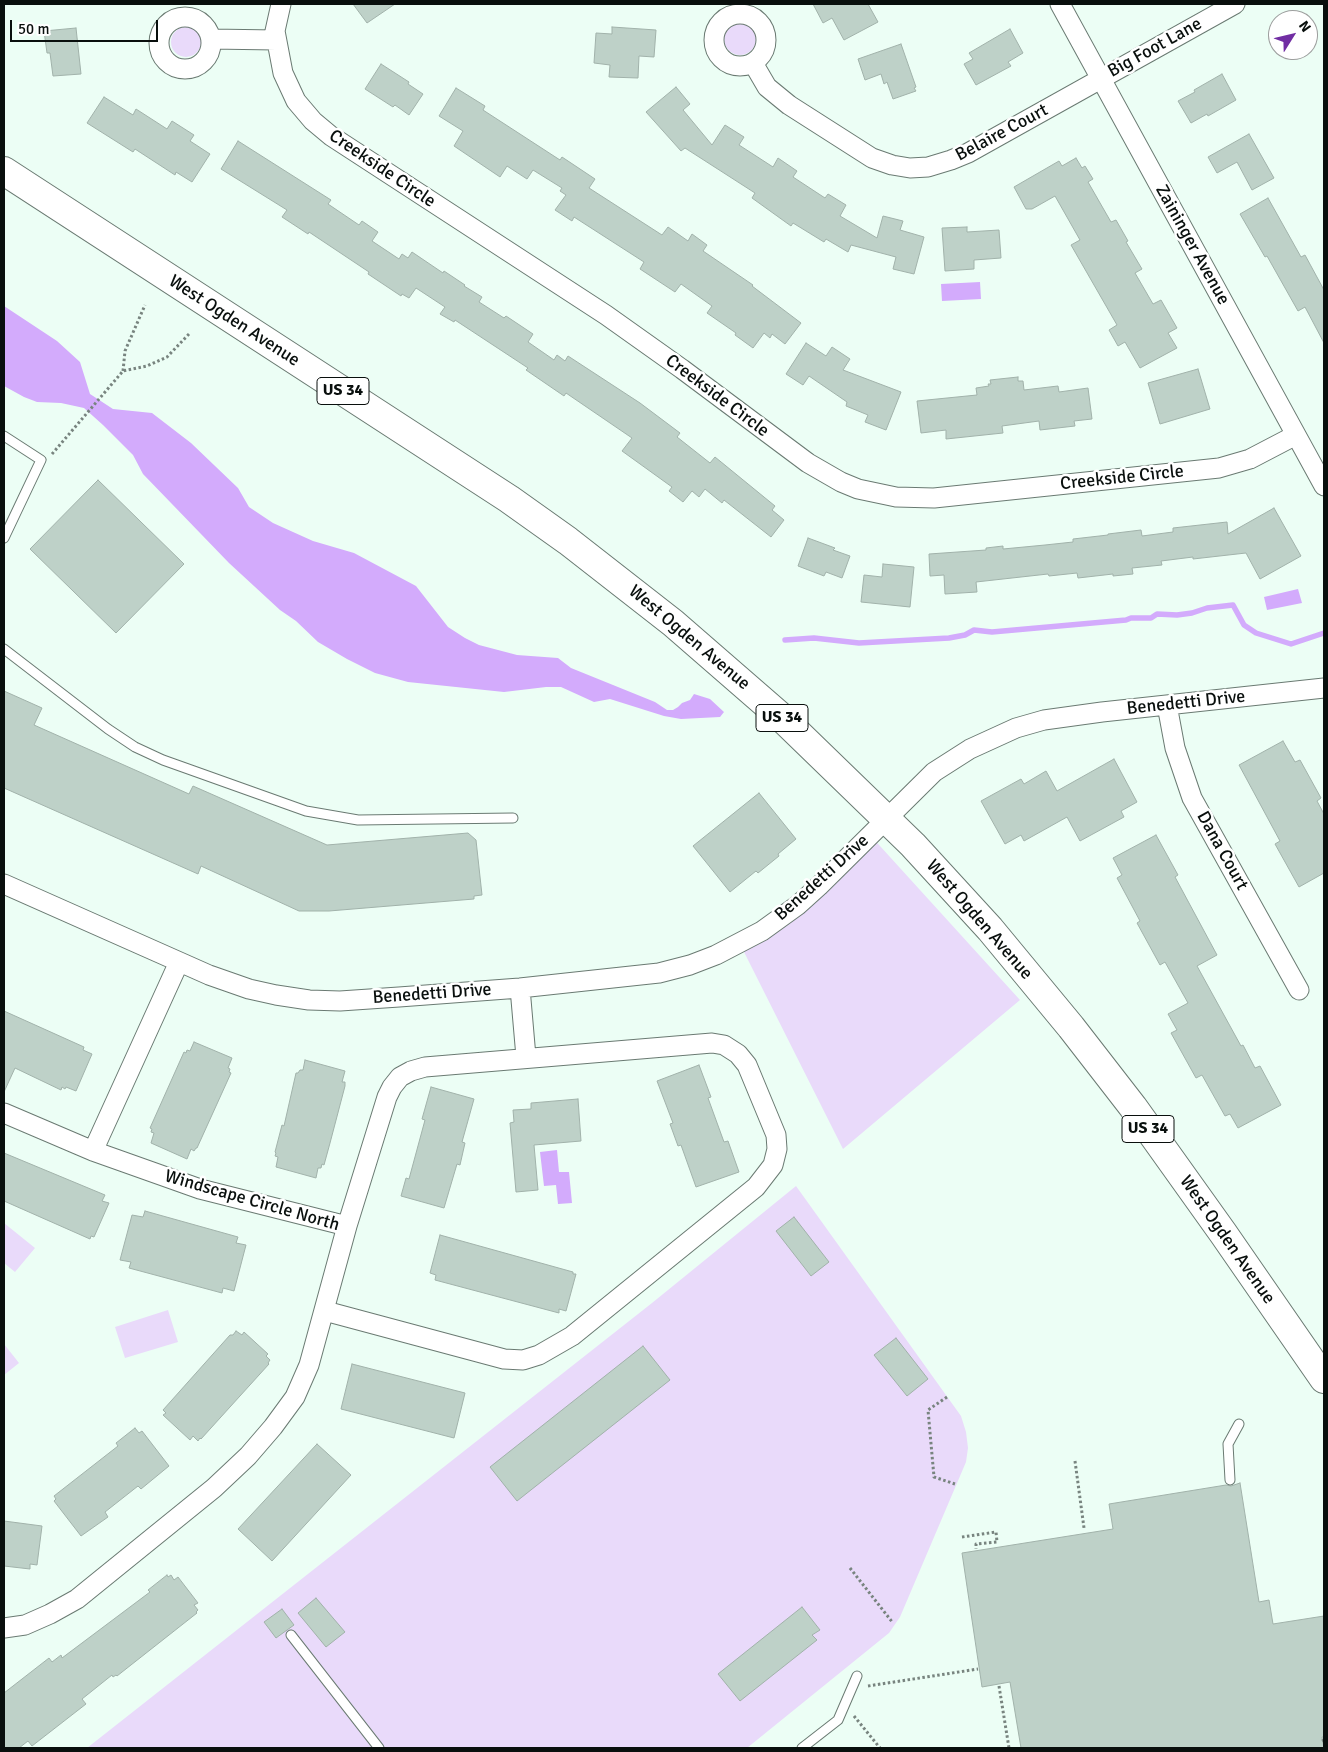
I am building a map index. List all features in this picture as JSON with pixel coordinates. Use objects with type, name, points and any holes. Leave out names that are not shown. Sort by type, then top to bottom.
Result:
[{"type":"main road","name":"West Ogden Avenue","points":[[4,171],[509,499],[568,541],[681,629],[780,716],[913,845],[990,929],[1071,1027],[1139,1115],[1324,1379]]},
{"type":"street","name":"Creekside Circle","points":[[281,4],[275,31],[283,74],[296,101],[313,122],[331,136],[606,315],[808,463],[841,482],[858,489],[896,497],[934,498],[1219,468],[1250,459],[1296,435]]},
{"type":"street","name":"Zaininger Avenue","points":[[1060,4],[1324,486]]},
{"type":"street","name":"Big Foot Lane","points":[[1102,78],[1235,4]]},
{"type":"street","points":[[211,39],[276,40]]},
{"type":"street","name":"Belaire Court","points":[[753,62],[767,87],[789,105],[872,158],[892,165],[910,168],[928,167],[968,153],[1102,78]]},
{"type":"street","name":"Benedetti Drive","points":[[4,884],[209,976],[248,989],[309,1000],[340,1001],[520,988],[659,973],[690,965],[730,949],[762,931],[798,906],[944,764],[970,749],[1016,728],[1044,720],[1324,688]]},
{"type":"street","name":"Dana Court","points":[[1167,705],[1175,748],[1192,798],[1299,990]]},
{"type":"street","points":[[93,1151],[179,962]]},
{"type":"street","points":[[520,988],[526,1058]]},
{"type":"street","points":[[325,1311],[504,1359],[523,1360],[539,1355],[572,1336],[756,1187],[773,1165],[777,1149],[776,1135],[747,1065],[738,1054],[724,1045],[712,1043],[425,1067],[400,1077],[387,1097],[347,1226]]},
{"type":"street","name":"Windscape Circle North","points":[[4,1113],[93,1151],[200,1190],[347,1226],[309,1365],[295,1397],[273,1427],[248,1456],[180,1516],[77,1599],[25,1625],[4,1628]]},
{"type":"lane","points":[[4,436],[41,460],[4,538]]},
{"type":"lane","points":[[4,649],[108,729],[135,746],[163,760],[306,811],[358,820],[513,818]]},
{"type":"lane","points":[[1230,1480],[1228,1444],[1239,1424]]},
{"type":"lane","points":[[291,1635],[379,1748]]},
{"type":"lane","points":[[802,1748],[838,1720],[856,1676]]},
{"type":"path","points":[[123,372],[125,351],[145,305]]},
{"type":"path","points":[[53,454],[123,372],[146,366],[167,357],[189,334]]},
{"type":"path","points":[[947,1397],[928,1410],[934,1477],[955,1484]]},
{"type":"path","points":[[1075,1461],[1084,1528]]},
{"type":"path","points":[[962,1537],[996,1532],[997,1542],[976,1544],[976,1549]]},
{"type":"path","points":[[850,1568],[893,1622]]},
{"type":"path","points":[[867,1687],[978,1669]]},
{"type":"path","points":[[999,1686],[1010,1748]]},
{"type":"path","points":[[853,1715],[880,1748]]},
{"type":"shaded area","points":[[740,23],[746,24],[751,28],[755,33],[755,45],[751,50],[746,54],[740,55],[734,54],[729,50],[725,45],[724,39],[725,33],[729,28],[734,24]]},
{"type":"shaded area","points":[[186,27],[197,31],[201,42],[197,53],[186,57],[175,53],[171,42],[175,31]]},
{"type":"shaded area","points":[[980,282],[981,299],[942,301],[941,284]]},
{"type":"shaded area","points":[[4,306],[57,341],[80,362],[90,394],[113,409],[152,413],[191,443],[238,488],[249,507],[273,523],[313,541],[354,553],[416,586],[448,627],[465,638],[479,645],[517,655],[558,658],[571,668],[655,702],[667,710],[673,710],[690,700],[694,694],[710,699],[724,712],[720,717],[681,719],[664,716],[610,699],[594,702],[561,687],[504,692],[408,682],[375,673],[347,659],[318,642],[229,563],[143,474],[133,455],[84,408],[61,403],[37,402],[4,386]]},
{"type":"shaded area","points":[[1298,589],[1302,603],[1267,610],[1264,597]]},
{"type":"shaded area","points":[[870,835],[1020,1000],[843,1149],[740,944]]},
{"type":"shaded area","points":[[557,1150],[559,1172],[569,1172],[572,1203],[558,1204],[556,1185],[544,1186],[540,1152]]},
{"type":"shaded area","points":[[796,1186],[961,1416],[968,1448],[966,1462],[900,1617],[889,1633],[747,1748],[87,1748],[652,1303]]},
{"type":"shaded area","points":[[4,1223],[35,1248],[15,1272],[4,1263]]},
{"type":"shaded area","points":[[168,1310],[178,1342],[125,1358],[115,1327]]},
{"type":"shaded area","points":[[4,1344],[19,1363],[4,1375]]},
{"type":"building","points":[[353,4],[395,4],[367,23]]},
{"type":"building","points":[[813,4],[868,4],[878,22],[844,40],[832,18],[823,23]]},
{"type":"building","points":[[612,27],[656,30],[654,57],[639,56],[638,78],[609,77],[610,65],[594,63],[596,33],[612,34]]},
{"type":"building","points":[[76,28],[81,74],[53,76],[50,53],[47,53],[44,31]]},
{"type":"building","points":[[1010,29],[1023,53],[1008,62],[1011,66],[976,85],[964,64],[973,59],[969,53]]},
{"type":"building","points":[[901,44],[916,91],[893,99],[887,82],[884,84],[881,74],[865,80],[858,59]]},
{"type":"building","points":[[381,64],[409,82],[408,84],[423,94],[409,115],[365,89]]},
{"type":"building","points":[[1222,74],[1236,100],[1208,116],[1207,114],[1191,123],[1178,101]]},
{"type":"building","points":[[676,87],[690,104],[683,110],[712,145],[725,125],[744,137],[739,145],[773,167],[778,158],[797,171],[793,177],[825,198],[828,194],[846,205],[840,216],[877,238],[883,216],[903,221],[900,230],[924,237],[914,274],[893,269],[896,257],[851,245],[848,252],[826,239],[824,242],[793,223],[791,226],[752,198],[755,193],[685,148],[681,151],[646,112]]},
{"type":"building","points":[[456,88],[485,106],[483,110],[560,160],[562,157],[595,179],[589,188],[662,235],[668,227],[688,241],[692,234],[707,245],[703,251],[753,285],[801,323],[785,344],[772,334],[770,338],[764,333],[753,348],[735,335],[736,333],[707,313],[712,306],[681,284],[675,292],[640,269],[644,262],[574,217],[572,221],[555,210],[566,195],[560,191],[562,188],[533,170],[527,179],[507,166],[500,177],[454,146],[463,131],[439,116]]},
{"type":"building","points":[[104,97],[133,115],[136,109],[167,129],[172,121],[194,135],[190,141],[210,154],[192,182],[176,172],[175,175],[135,149],[133,152],[87,123]]},
{"type":"building","points":[[1249,134],[1274,178],[1252,190],[1237,162],[1217,173],[1208,157]]},
{"type":"building","points":[[238,141],[331,200],[328,204],[359,225],[362,221],[378,232],[372,241],[399,259],[402,254],[408,258],[412,252],[443,273],[444,271],[482,297],[479,302],[504,318],[506,316],[533,334],[528,342],[554,360],[557,355],[565,361],[568,356],[640,403],[680,433],[677,437],[710,463],[715,457],[775,506],[772,510],[784,520],[771,537],[724,500],[722,503],[705,489],[699,497],[692,491],[683,502],[669,491],[672,487],[622,451],[632,438],[566,393],[564,396],[526,370],[528,368],[455,320],[454,322],[440,314],[445,307],[416,288],[409,298],[402,294],[401,296],[309,232],[308,234],[282,217],[287,210],[221,169]]},
{"type":"building","points":[[1076,158],[1082,168],[1085,166],[1093,179],[1088,182],[1111,222],[1116,220],[1128,241],[1126,242],[1142,269],[1135,273],[1153,304],[1161,300],[1177,328],[1168,333],[1177,348],[1140,368],[1125,342],[1118,346],[1109,330],[1117,325],[1071,245],[1080,240],[1055,196],[1032,209],[1026,209],[1014,187],[1059,161],[1062,166]]},
{"type":"building","points":[[1268,198],[1301,257],[1305,255],[1324,290],[1324,343],[1305,307],[1298,311],[1267,256],[1265,257],[1240,214]]},
{"type":"building","points":[[967,227],[967,232],[999,230],[1001,258],[974,260],[974,269],[945,271],[942,228]]},
{"type":"building","points":[[806,343],[826,356],[832,347],[850,359],[843,370],[901,392],[886,430],[865,422],[868,415],[846,406],[847,402],[809,376],[803,385],[786,374]]},
{"type":"building","points":[[1198,369],[1210,409],[1160,424],[1148,383]]},
{"type":"building","points":[[1018,377],[1018,381],[1023,381],[1024,390],[1058,386],[1059,392],[1088,388],[1092,419],[1074,421],[1075,426],[1040,430],[1039,421],[1002,426],[1003,433],[946,439],[946,430],[921,433],[917,401],[977,395],[976,388],[989,386],[988,384],[991,384],[990,380]]},
{"type":"building","points":[[98,480],[184,564],[116,633],[30,549]]},
{"type":"building","points":[[1274,508],[1301,556],[1260,579],[1246,553],[1161,561],[1162,565],[1132,568],[1133,574],[1078,578],[1077,573],[1049,576],[1048,574],[976,582],[977,592],[945,594],[944,575],[930,576],[929,554],[986,550],[986,548],[1003,546],[1003,549],[1073,542],[1073,539],[1141,530],[1142,536],[1173,532],[1173,528],[1227,522],[1228,534]]},
{"type":"building","points":[[808,538],[850,556],[842,578],[826,572],[824,576],[798,566]]},
{"type":"building","points":[[883,564],[914,567],[910,607],[861,602],[864,575],[882,577]]},
{"type":"building","points":[[4,691],[42,708],[34,725],[189,794],[193,786],[327,845],[468,833],[476,840],[482,895],[474,896],[474,899],[329,911],[299,911],[201,866],[198,874],[4,788]]},
{"type":"building","points":[[1283,741],[1295,762],[1300,760],[1321,798],[1317,801],[1324,814],[1324,873],[1299,887],[1275,844],[1280,841],[1239,765]]},
{"type":"building","points":[[1114,759],[1137,802],[1121,811],[1124,817],[1080,841],[1067,817],[1024,841],[1021,835],[1005,844],[981,801],[1021,779],[1024,784],[1046,771],[1057,791]]},
{"type":"building","points":[[759,793],[796,839],[758,873],[756,871],[730,892],[693,846]]},
{"type":"building","points":[[1156,835],[1178,875],[1175,877],[1217,955],[1197,966],[1241,1046],[1243,1045],[1255,1068],[1260,1066],[1281,1105],[1238,1128],[1230,1114],[1225,1116],[1202,1075],[1196,1078],[1171,1033],[1177,1030],[1168,1014],[1188,1003],[1165,962],[1160,965],[1137,923],[1140,921],[1117,878],[1122,875],[1113,858]]},
{"type":"building","points":[[4,1011],[84,1047],[83,1050],[92,1054],[76,1091],[66,1087],[65,1089],[62,1087],[61,1090],[15,1068],[4,1092]]},
{"type":"building","points":[[194,1042],[232,1058],[228,1068],[231,1073],[197,1148],[194,1151],[191,1149],[187,1159],[151,1143],[154,1133],[151,1132],[152,1129],[150,1128],[184,1052],[190,1051]]},
{"type":"building","points":[[305,1060],[345,1071],[342,1082],[345,1082],[345,1086],[330,1143],[324,1165],[322,1164],[321,1168],[318,1168],[316,1178],[276,1167],[278,1157],[275,1156],[275,1152],[282,1125],[284,1126],[296,1073],[303,1070]]},
{"type":"building","points":[[699,1065],[711,1097],[708,1098],[724,1142],[728,1141],[739,1172],[696,1187],[681,1145],[678,1146],[670,1124],[673,1123],[657,1081]]},
{"type":"building","points":[[431,1087],[474,1099],[462,1142],[465,1143],[460,1165],[457,1164],[444,1208],[401,1196],[406,1178],[409,1179],[425,1120],[422,1119]]},
{"type":"building","points":[[578,1099],[581,1141],[534,1145],[538,1190],[516,1192],[510,1123],[514,1122],[513,1110],[531,1109],[531,1103]]},
{"type":"building","points":[[4,1153],[105,1195],[102,1201],[109,1203],[94,1237],[91,1236],[90,1239],[4,1201]]},
{"type":"building","points":[[145,1211],[238,1237],[236,1243],[246,1245],[234,1291],[223,1288],[222,1293],[129,1268],[131,1262],[120,1260],[132,1215],[143,1217]]},
{"type":"building","points":[[794,1217],[829,1262],[811,1276],[776,1231]]},
{"type":"building","points":[[440,1235],[573,1272],[573,1274],[576,1274],[566,1311],[559,1309],[559,1313],[435,1280],[436,1275],[430,1273]]},
{"type":"building","points":[[236,1331],[242,1335],[244,1332],[268,1354],[266,1356],[270,1360],[269,1364],[201,1439],[198,1441],[193,1436],[190,1440],[163,1415],[166,1413],[163,1410],[230,1335],[233,1335]]},
{"type":"building","points":[[896,1338],[928,1379],[907,1396],[874,1355]]},
{"type":"building","points":[[643,1346],[670,1380],[517,1501],[490,1467]]},
{"type":"building","points":[[352,1364],[465,1393],[454,1438],[341,1409]]},
{"type":"building","points":[[135,1428],[139,1433],[142,1431],[169,1466],[141,1489],[138,1486],[105,1512],[108,1517],[81,1536],[54,1501],[56,1499],[54,1496],[118,1446],[116,1443]]},
{"type":"building","points":[[317,1444],[351,1475],[272,1561],[238,1529]]},
{"type":"building","points":[[1240,1483],[1259,1602],[1269,1600],[1273,1624],[1324,1616],[1324,1737],[1322,1737],[1324,1748],[1021,1748],[1010,1682],[982,1687],[962,1553],[1113,1529],[1109,1504],[1226,1485],[1231,1486]]},
{"type":"building","points":[[4,1521],[42,1526],[37,1565],[30,1564],[30,1569],[4,1566]]},
{"type":"building","points":[[167,1575],[168,1577],[171,1575],[174,1580],[178,1577],[198,1603],[194,1605],[198,1610],[197,1613],[117,1676],[113,1677],[112,1675],[82,1699],[86,1704],[32,1746],[28,1741],[19,1748],[4,1748],[4,1693],[49,1658],[52,1662],[61,1655],[62,1658],[150,1592],[148,1590]]},
{"type":"building","points":[[316,1598],[345,1632],[326,1647],[298,1613]]},
{"type":"building","points":[[802,1607],[820,1630],[812,1635],[817,1640],[740,1701],[718,1674]]},
{"type":"building","points":[[282,1609],[294,1625],[276,1638],[264,1622]]},
{"type":"waterway","points":[[785,640],[814,638],[859,643],[949,638],[965,635],[974,630],[992,632],[1131,618],[1151,618],[1157,614],[1177,615],[1207,608],[1233,605],[1244,625],[1256,633],[1291,644],[1324,633]]}]
